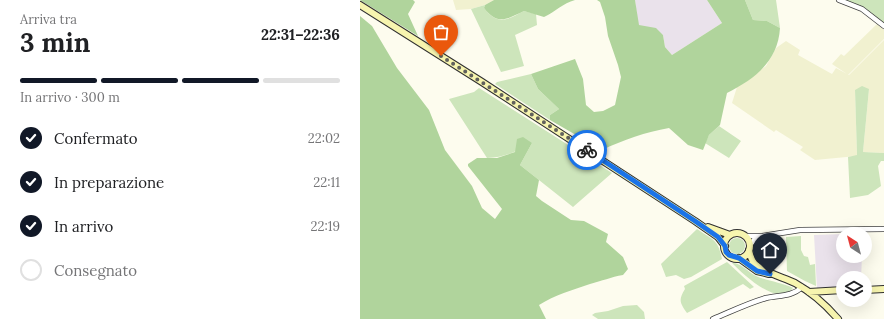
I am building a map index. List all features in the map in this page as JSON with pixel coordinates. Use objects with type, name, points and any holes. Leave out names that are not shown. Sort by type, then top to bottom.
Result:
[{"type":"street","points":[[839,0],[862,9],[884,26]]},
{"type":"street","points":[[360,5],[482,82],[695,221],[718,237],[725,246]]},
{"type":"street","points":[[695,221],[730,235],[738,233],[745,236],[762,236],[800,230],[884,229]]},
{"type":"street","points":[[730,235],[726,240],[725,246],[726,252],[729,255],[739,258],[757,271],[782,278]]},
{"type":"street","points":[[745,236],[748,240],[751,258],[757,265],[802,287],[820,301],[838,319]]},
{"type":"street","points":[[739,258],[745,256],[754,240],[762,236]]},
{"type":"street","points":[[712,319],[766,298],[786,296],[798,291],[802,287]]},
{"type":"street","points":[[872,290],[884,289]]},
{"type":"street","points":[[820,301],[821,297],[828,290]]},
{"type":"street","points":[[809,292],[836,290]]},
{"type":"shaded area","points":[[635,0],[707,0],[722,23],[672,55],[665,47],[663,35],[638,25]]},
{"type":"shaded area","points":[[836,234],[836,263],[862,263],[861,271],[836,271],[836,287],[817,288],[814,235]]},
{"type":"green space","points":[[360,0],[413,0],[415,2],[408,14],[418,36]]},
{"type":"green space","points":[[453,0],[494,0],[485,5],[471,9],[456,10]]},
{"type":"green space","points":[[494,0],[575,0],[567,3],[544,17],[524,11],[508,18],[498,19],[489,14],[484,8],[485,5]]},
{"type":"green space","points":[[597,0],[635,0],[639,25],[656,28],[663,35],[665,47],[672,55],[722,23],[707,0],[745,0],[753,20],[767,21],[780,28],[778,40],[775,50],[763,68],[747,82],[727,93],[720,125],[709,135],[703,150],[688,145],[669,128],[635,137],[602,150],[550,120],[550,115],[559,109],[538,89],[531,74],[575,59],[583,79],[586,105],[594,112],[603,111],[615,105],[621,77],[608,36],[605,17],[600,2]]},
{"type":"green space","points":[[745,0],[776,0],[780,28],[767,21],[753,20]]},
{"type":"green space","points":[[842,0],[884,0],[884,23],[864,9]]},
{"type":"green space","points":[[485,5],[484,8],[489,14],[503,20],[524,11],[536,14],[537,25],[515,35],[524,66],[501,72],[471,9]]},
{"type":"green space","points":[[360,16],[372,26],[397,68],[429,110],[445,150],[472,186],[482,208],[495,219],[502,209],[468,166],[468,164],[477,158],[497,158],[515,152],[517,139],[523,137],[532,143],[520,165],[539,180],[536,196],[571,220],[584,221],[608,234],[606,242],[623,257],[628,269],[623,275],[577,288],[545,301],[539,305],[546,319],[360,319]]},
{"type":"green space","points":[[877,24],[884,30],[884,39],[848,75],[884,40],[884,153],[863,152],[869,89],[855,90],[857,156],[815,160],[800,150],[803,147],[776,130],[774,132],[732,103],[737,87],[766,66],[776,48],[786,41],[800,50],[798,55],[832,74],[836,68],[847,74],[832,64],[841,54],[844,56]]},
{"type":"green space","points":[[531,74],[538,89],[559,109],[550,115],[550,120],[495,84],[497,82]]},
{"type":"green space","points":[[862,86],[869,89],[863,152],[884,153],[884,161],[881,161],[878,166],[881,186],[868,195],[850,198],[848,157],[857,155],[855,90]]},
{"type":"green space","points":[[479,88],[612,173],[573,207],[520,165],[532,143],[505,155],[487,158],[449,99],[474,92]]},
{"type":"green space","points":[[719,126],[741,141],[729,158],[705,143],[709,135]]},
{"type":"green space","points":[[697,229],[717,244],[722,259],[691,277],[684,279],[676,275],[666,277],[661,264]]},
{"type":"green space","points":[[801,236],[801,250],[804,256],[808,257],[810,265],[815,264],[816,286],[787,271],[786,237]]},
{"type":"green space","points":[[734,238],[740,238],[745,243],[743,252],[740,254],[734,254],[729,249],[729,243]]},
{"type":"green space","points":[[727,262],[754,287],[750,289],[743,284],[687,313],[681,301],[681,296],[685,289],[684,286]]},
{"type":"green space","points":[[732,263],[741,265],[754,275],[793,288],[787,293],[779,294],[770,292],[752,281]]},
{"type":"green space","points":[[637,305],[644,312],[645,319],[598,319],[592,315],[623,306]]},
{"type":"way so far","points":[[441,56],[587,150]]},
{"type":"route","points":[[587,150],[718,237],[725,246],[726,252],[729,255],[739,258],[757,271],[770,274]]}]
